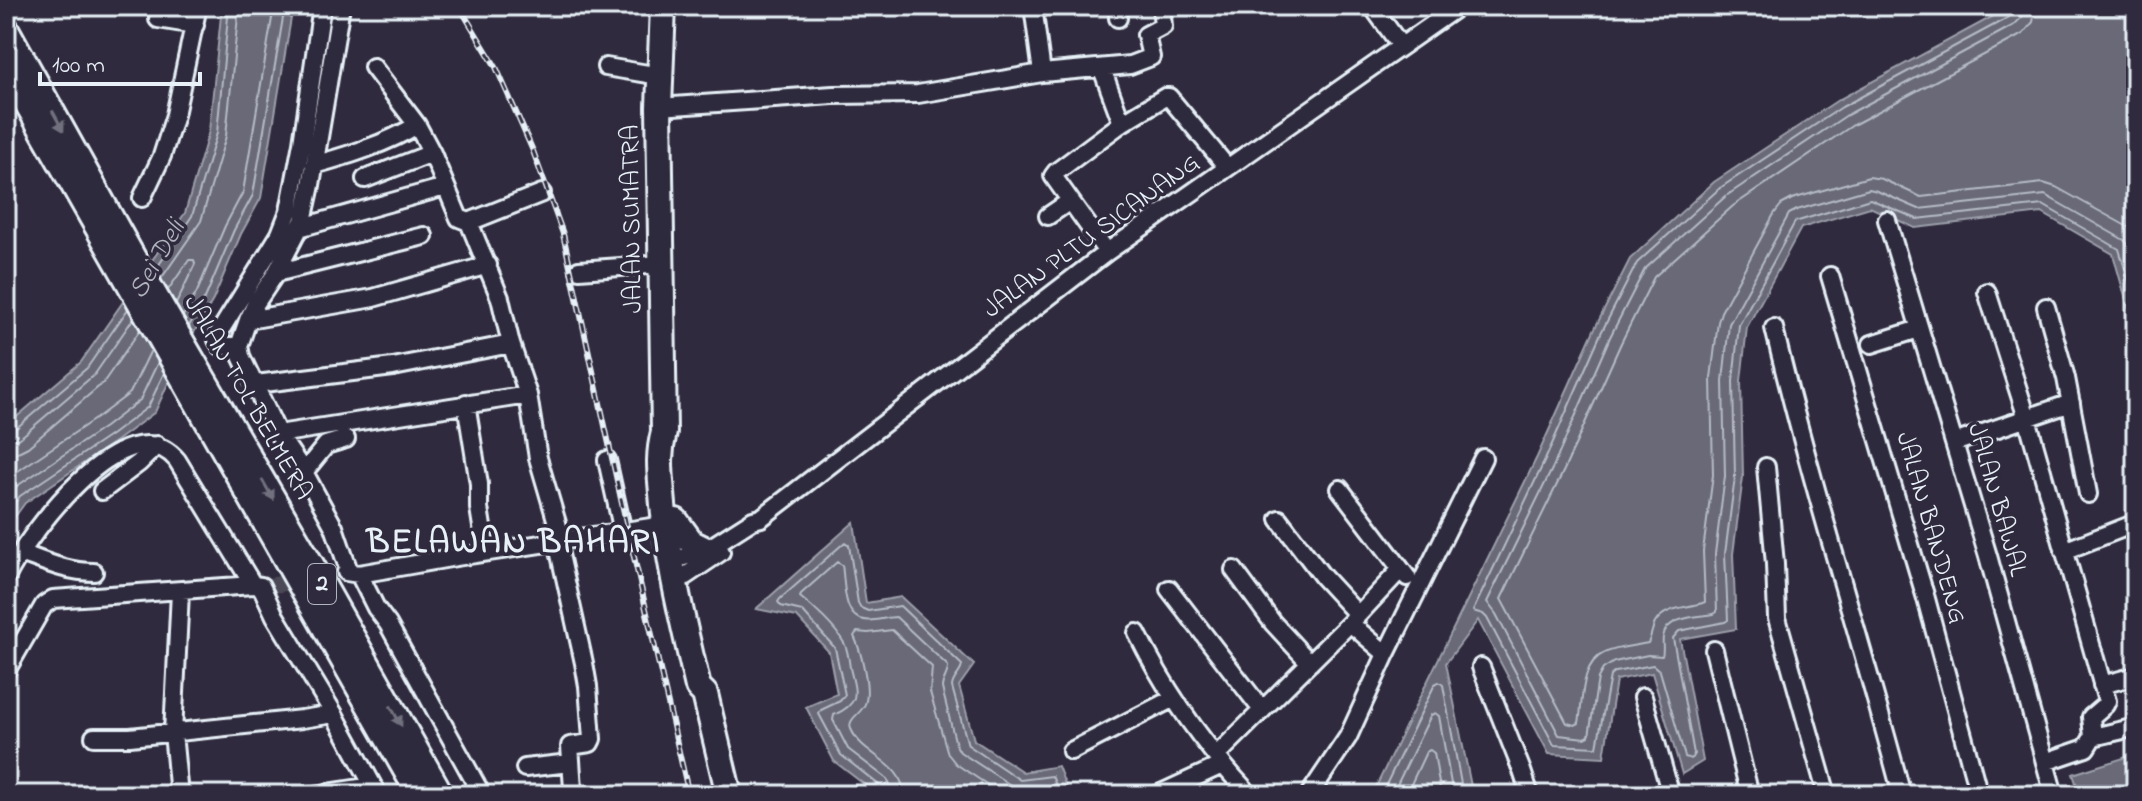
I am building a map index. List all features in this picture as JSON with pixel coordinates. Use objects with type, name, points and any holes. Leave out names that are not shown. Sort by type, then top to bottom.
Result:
[{"type":"highway","name":"JALAN SUMATRA","points":[[663,6],[659,107],[664,432],[670,450],[670,523],[677,569],[708,684],[705,694],[729,795]]},
{"type":"highway","name":"JALAN TOL BELMERA","points":[[6,29],[129,269]]},
{"type":"highway","name":"JALAN TOL BELMERA","points":[[6,66],[441,795]]},
{"type":"highway","name":"JALAN TOL BELMERA","points":[[197,384],[420,795]]},
{"type":"highway","points":[[670,523],[692,543],[706,550]]},
{"type":"street","points":[[142,198],[168,141],[182,92],[198,6]]},
{"type":"street","points":[[239,346],[221,346],[217,336],[280,234],[289,211],[322,6]]},
{"type":"street","points":[[341,6],[303,221],[276,273],[256,303],[239,346],[278,434],[304,472],[334,527],[351,572],[388,624],[482,795]]},
{"type":"street","points":[[1033,6],[1042,71]]},
{"type":"street","points":[[659,107],[833,95],[918,94],[1042,71],[1130,65],[1151,57],[1146,35],[1163,26],[1161,6]]},
{"type":"street","points":[[1372,6],[1401,46]]},
{"type":"street","name":"JALAN PLTU SICANANG","points":[[677,569],[753,520],[761,518],[1107,252],[1459,6]]},
{"type":"street","points":[[158,19],[195,25]]},
{"type":"street","points":[[373,67],[417,125],[459,218],[469,222],[542,193]]},
{"type":"street","points":[[606,67],[660,76]]},
{"type":"street","points":[[1102,69],[1122,123]]},
{"type":"street","points":[[1107,252],[1053,176],[1122,123],[1169,97],[1227,167]]},
{"type":"street","points":[[314,165],[349,155],[417,125]]},
{"type":"street","points":[[365,179],[432,153]]},
{"type":"street","points":[[299,228],[445,187]]},
{"type":"street","points":[[1048,216],[1070,201]]},
{"type":"street","name":"JALAN BAWAL","points":[[1887,220],[1988,556],[2054,795]]},
{"type":"street","points":[[469,222],[500,298],[528,395],[538,458],[560,541],[586,675],[592,739],[590,743],[570,746],[573,789]]},
{"type":"street","points":[[276,273],[424,236]]},
{"type":"street","points":[[579,270],[662,264]]},
{"type":"street","points":[[248,320],[373,298],[488,265]]},
{"type":"street","name":"JALAN BANDENG","points":[[1830,276],[1925,595],[1979,795]]},
{"type":"street","points":[[1987,292],[2027,418],[2106,703],[2091,717],[2093,737],[2090,744],[2082,751],[2045,762]]},
{"type":"street","points":[[2046,307],[2071,403],[2088,494]]},
{"type":"street","points":[[1774,328],[1795,418],[1873,683],[1902,795]]},
{"type":"street","points":[[1872,344],[1919,329]]},
{"type":"street","points":[[256,384],[393,367],[511,344]]},
{"type":"street","points":[[278,434],[528,395]]},
{"type":"street","points":[[466,403],[486,552]]},
{"type":"street","points":[[1954,443],[2071,403]]},
{"type":"street","points":[[304,472],[326,445],[346,439]]},
{"type":"street","points":[[6,578],[60,500],[83,478],[140,444],[157,445],[170,452],[261,586],[275,616],[376,790],[314,795]]},
{"type":"street","points":[[102,491],[157,445]]},
{"type":"street","points":[[1309,795],[1348,737],[1483,458]]},
{"type":"street","points":[[607,460],[623,532]]},
{"type":"street","points":[[1766,467],[1777,618],[1827,795]]},
{"type":"street","points":[[1340,489],[1418,591]]},
{"type":"street","name":"JALAN PLTU SICANANG","points":[[677,569],[742,538],[758,525],[761,518]]},
{"type":"street","points":[[1279,519],[1354,619],[1386,654]]},
{"type":"street","points":[[351,572],[670,523]]},
{"type":"street","points":[[2064,551],[2136,523]]},
{"type":"street","points":[[21,553],[56,567],[94,572]]},
{"type":"street","points":[[1157,795],[1219,760],[1262,710],[1401,569]]},
{"type":"street","points":[[1234,570],[1273,623],[1310,663]]},
{"type":"street","points":[[6,671],[44,605],[53,599],[261,586]]},
{"type":"street","points":[[1169,589],[1262,710]]},
{"type":"street","points":[[179,795],[173,733],[180,592]]},
{"type":"street","points":[[1137,633],[1174,698],[1219,760],[1250,795]]},
{"type":"street","points":[[1714,650],[1750,795]]},
{"type":"street","points":[[1481,667],[1530,795]]},
{"type":"street","points":[[2102,685],[2131,677]]},
{"type":"street","points":[[1643,697],[1671,795]]},
{"type":"street","points":[[1071,751],[1174,698]]},
{"type":"street","points":[[94,737],[173,733],[334,714]]},
{"type":"street","points":[[2093,737],[2136,727]]},
{"type":"street","points":[[525,768],[570,763]]},
{"type":"water","name":"Sei Deli","points":[[222,6],[293,6],[261,198],[155,412],[25,503],[6,529],[6,426],[81,362],[185,213],[209,131]]},
{"type":"water","points":[[2012,6],[2136,6],[2136,336],[2113,254],[2042,213],[1915,228],[1870,207],[1801,228],[1747,327],[1741,381],[1743,477],[1733,554],[1736,629],[1680,639],[1703,761],[1682,774],[1652,673],[1616,680],[1604,757],[1549,754],[1478,620],[1446,663],[1472,791],[1469,795],[1372,795],[1630,259],[1714,182],[1838,100]]},
{"type":"water","points":[[854,522],[866,603],[901,597],[974,665],[959,686],[974,740],[1023,772],[1058,766],[1069,795],[878,795],[834,761],[806,707],[837,694],[829,652],[797,617],[756,609]]},
{"type":"water","points":[[2136,754],[2136,795],[2080,795],[2073,774]]},
{"type":"tunnel","points":[[269,586],[346,572]]},
{"type":"railway","points":[[459,6],[496,67],[533,151],[563,234],[689,795]]},
{"type":"district","name":"BELAWAN BAHARI","points":[[514,544]]}]
